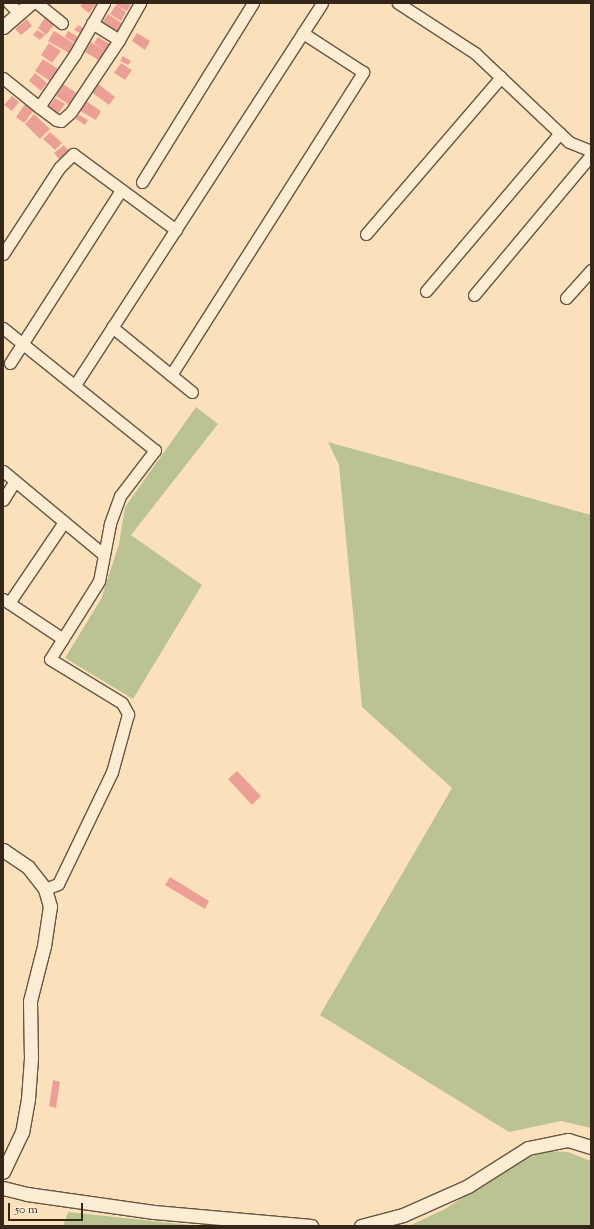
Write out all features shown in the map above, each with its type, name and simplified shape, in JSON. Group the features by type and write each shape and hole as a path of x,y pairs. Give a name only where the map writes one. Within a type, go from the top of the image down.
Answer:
{"street":[{"path":"9,3 19,13"},
{"path":"3,27 31,3"},
{"path":"37,3 62,23"},
{"path":"39,107 75,54 104,3"},
{"path":"3,78 56,120 61,121 66,117 120,40 140,3"},
{"path":"142,182 253,3"},
{"path":"75,386 322,3"},
{"path":"398,3 475,53 569,142 591,151"},
{"path":"92,23 120,40"},
{"path":"171,375 363,72 303,33"},
{"path":"366,234 501,78"},
{"path":"426,291 560,133"},
{"path":"3,254 59,168 73,154 176,230"},
{"path":"474,295 591,155"},
{"path":"10,363 121,190"},
{"path":"566,298 591,270"},
{"path":"112,327 192,392"},
{"path":"3,328 155,450 120,496 110,524 99,581 50,659 122,704 128,714 112,772 58,884 45,889"},
{"path":"3,471 104,555"},
{"path":"3,500 15,481"},
{"path":"63,639 6,601 64,522"},
{"path":"3,850 28,867 45,889 50,906 44,946 30,1001 31,1058 28,1099 22,1132 3,1172"},
{"path":"361,1226 403,1215 468,1186 528,1148 568,1140 591,1147"},
{"path":"3,1188 27,1194 154,1212 311,1226"}],"green space":[{"path":"196,407 218,424 131,535 202,585 133,699 65,658 101,599 119,544 125,507"},
{"path":"328,442 591,515 591,1128 561,1121 509,1132 320,1015 452,788 362,707 339,465"},
{"path":"547,1151 568,1152 591,1161 591,1226 409,1226 445,1209 521,1160"},
{"path":"68,1212 199,1226 63,1226"}],"building":[{"path":"83,3 96,4 89,13 80,6"},
{"path":"117,3 131,4 127,11 116,5"},
{"path":"116,5 126,12 121,21 110,14"},
{"path":"108,14 123,24 116,34 101,24"},
{"path":"45,18 54,25 46,35 38,28"},
{"path":"27,19 32,26 21,35 15,29"},
{"path":"78,25 85,29 82,34 74,30"},
{"path":"37,30 45,35 40,40 33,35"},
{"path":"54,31 75,44 69,53 48,41"},
{"path":"68,31 78,37 75,43 65,37"},
{"path":"137,33 150,41 145,50 132,41"},
{"path":"98,37 111,45 103,63 85,52 91,42 104,50 94,43"},
{"path":"49,43 61,51 52,63 41,55"},
{"path":"123,56 131,61 128,65 120,61"},
{"path":"43,59 58,69 50,81 35,71"},
{"path":"121,63 132,70 125,80 114,73"},
{"path":"35,73 47,83 41,91 29,81"},
{"path":"97,83 115,97 109,105 90,91"},
{"path":"63,84 78,94 71,106 56,96"},
{"path":"12,96 19,102 12,111 4,105"},
{"path":"55,98 65,104 58,114 48,108"},
{"path":"86,101 101,111 96,120 80,111"},
{"path":"25,104 34,110 24,123 16,117"},
{"path":"34,114 50,129 40,139 25,124"},
{"path":"79,115 88,120 85,125 76,119"},
{"path":"50,132 62,143 55,150 43,139"},
{"path":"64,145 69,151 59,159 54,153"},
{"path":"237,771 261,796 252,805 228,779"},
{"path":"170,877 209,901 205,909 165,885"},
{"path":"53,1080 60,1082 56,1108 49,1106"}]}
